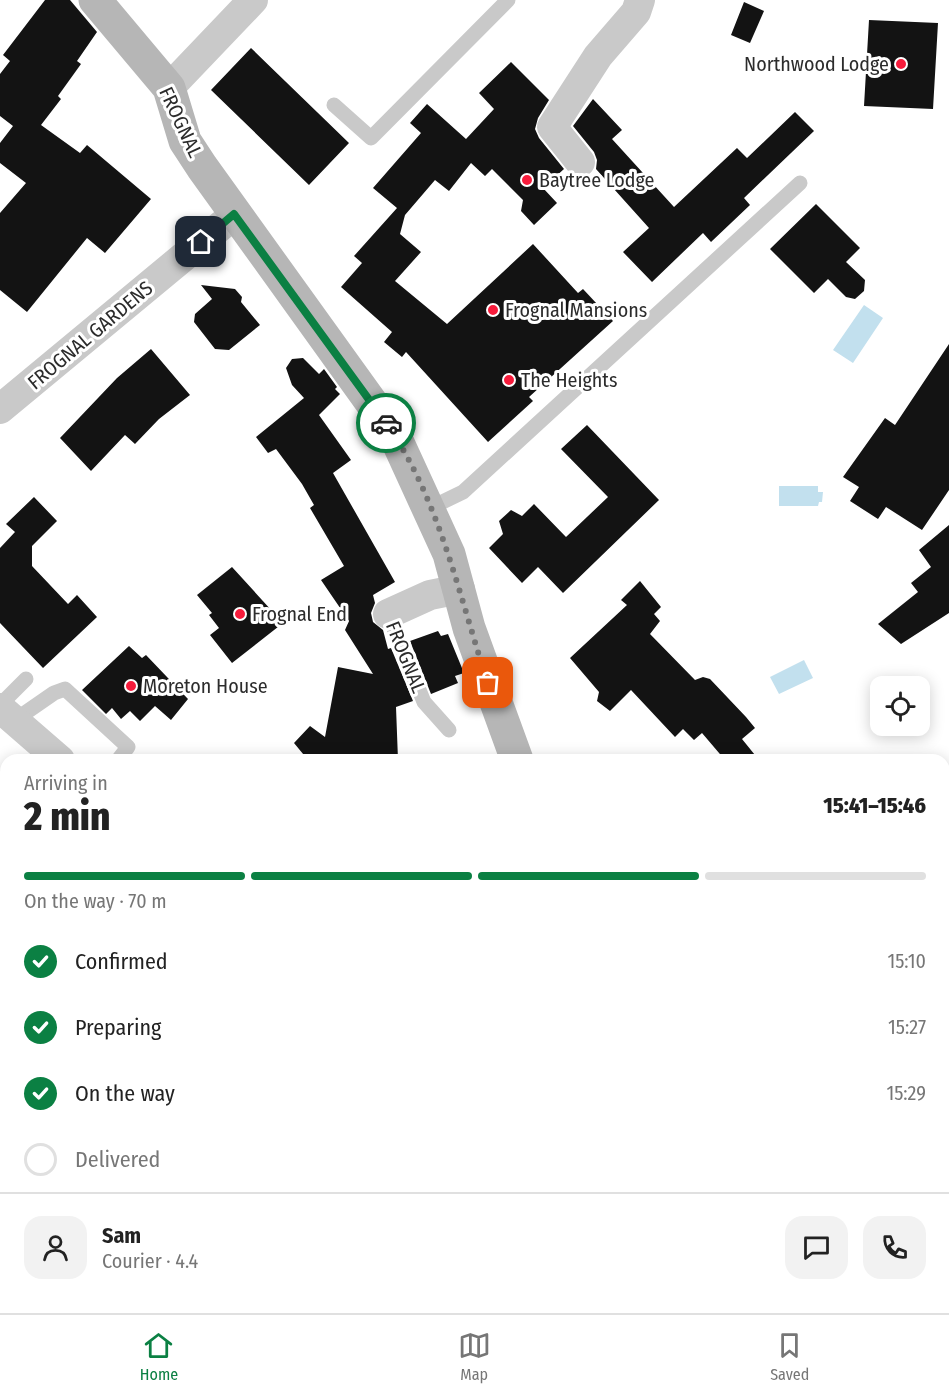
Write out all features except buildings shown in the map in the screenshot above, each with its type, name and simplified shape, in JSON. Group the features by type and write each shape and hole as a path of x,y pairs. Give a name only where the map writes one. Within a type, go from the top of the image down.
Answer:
{"street":[{"name":"FROGNAL","path":"95,0 169,88 185,141 234,214 394,434 430,508 449,554 469,628 515,754"},
{"path":"169,88 252,0"},
{"path":"580,162 552,126 598,56 636,12 640,0"},
{"name":"FROGNAL GARDENS","path":"0,409 234,214"},
{"name":"FROGNAL","path":"388,614 430,595 460,589"},
{"path":"5,711 53,754"}],"lane":[{"path":"334,105 371,138 508,0"},
{"path":"430,508 463,492 800,183"},
{"name":"FROGNAL","path":"388,614 424,702 449,730"},
{"path":"5,711 26,679"},
{"path":"5,711 65,688 128,747 123,754"}],"water":[{"path":"864,305 883,318 853,363 833,350"},
{"path":"779,486 818,486 818,492 823,492 822,502 819,502 818,506 779,506"},
{"path":"804,660 813,678 779,694 770,677"}],"way so far":[{"path":"386,423 394,434 430,508 449,554 469,628 488,683"}],"place":[{"name":"Northwood Lodge","path":"901,64"},
{"name":"Baytree Lodge","path":"527,180"},
{"name":"Frognal Mansions","path":"493,310"},
{"name":"The Heights","path":"509,380"},
{"name":"Frognal End","path":"240,614"},
{"name":"Moreton House","path":"131,686"}],"route":[{"path":"201,242 234,214 386,423"}]}
